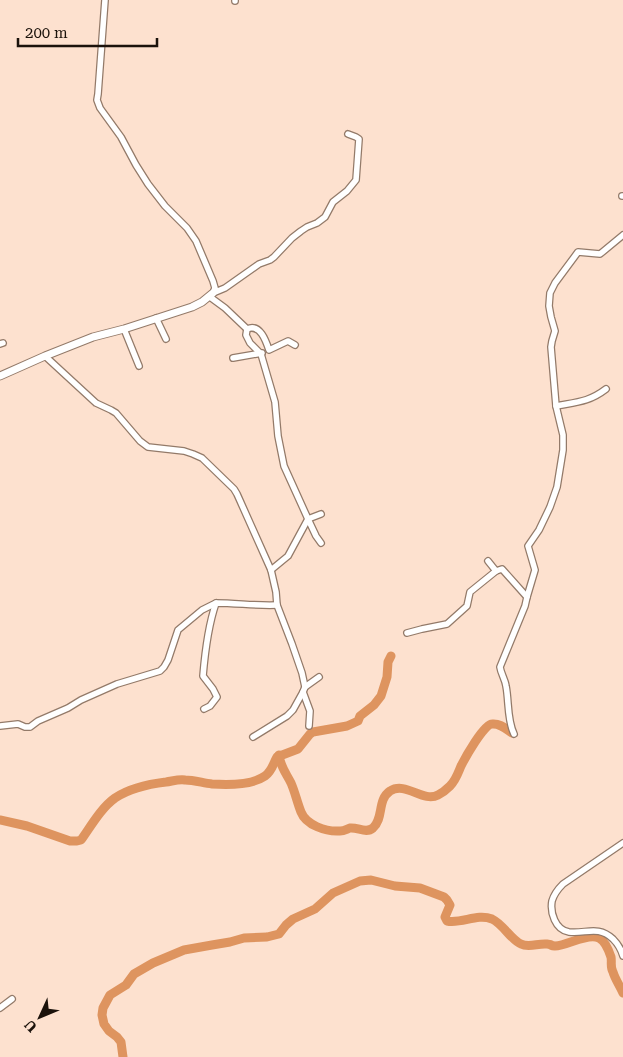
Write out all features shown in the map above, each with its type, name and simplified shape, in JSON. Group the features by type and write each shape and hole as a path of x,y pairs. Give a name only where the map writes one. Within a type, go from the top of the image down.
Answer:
{"street":[{"path":"105,0 98,94 99,104 121,137 148,184 196,240 214,284 211,294"},
{"path":"0,376 93,337 192,307 202,302 211,294 225,288 259,264 270,260 301,231 321,221 328,214 333,202 348,191 353,184 357,176 359,139 348,134"},
{"path":"514,734 511,727 505,683 500,667 522,614 535,570 528,543 539,530 550,507 557,487 563,450 563,435 556,406 551,343 555,329 549,306 550,293 555,283 578,252 600,254 623,235"},
{"path":"211,294 247,329"},
{"path":"156,318 166,339"},
{"path":"247,329 253,327 262,334 269,350"},
{"path":"124,329 139,366"},
{"path":"247,329 246,335 250,343 261,354 275,402 278,436 284,466 308,520 321,543"},
{"path":"233,358 261,354 288,341 295,345"},
{"path":"45,356 96,403 116,413 145,445 152,448 184,451 202,458 234,489 271,570 277,605 292,644 310,711 309,726"},
{"path":"556,406 594,398 606,389"},
{"path":"271,570 288,556 308,520 321,514"},
{"path":"488,561 496,571"},
{"path":"407,634 447,624 467,606 470,592 496,571 502,569 527,597"},
{"path":"0,726 18,724 30,727 38,720 118,684 160,671 168,660 178,630 202,610 216,603 277,605"},
{"path":"204,709 210,706 217,697 204,676 208,636 216,603"},
{"path":"253,737 287,716 293,710 304,689 319,677"},
{"path":"623,843 563,884 557,890 552,900 554,918 558,926 563,930 569,932 600,931 616,941 623,956"},
{"path":"0,1008 12,998"}],"waterway":[{"path":"0,820 27,826 70,841 77,841 81,840 96,817 110,802 133,789 178,780 192,780 212,784 239,784 260,779 269,772 277,757 298,749 313,732 347,726 358,721 360,716 374,705 381,696 391,656"},
{"path":"279,755 301,812 307,821 317,827 335,831 350,828 370,830 376,824 383,799 390,791 402,789 426,796 438,795 454,781 470,749 484,729 489,725 498,724 512,733"},
{"path":"123,1057 121,1042 104,1024 102,1015 103,1008 110,995 126,985 134,974 153,963 184,950 244,938 267,937 279,934 293,919 315,909 333,893 360,881 371,880 395,886 420,888 444,897 450,905 445,917 447,921 453,922 486,917 496,921 514,940 524,945 549,944 555,946 583,938 599,938 609,952 612,970 623,993"}]}
